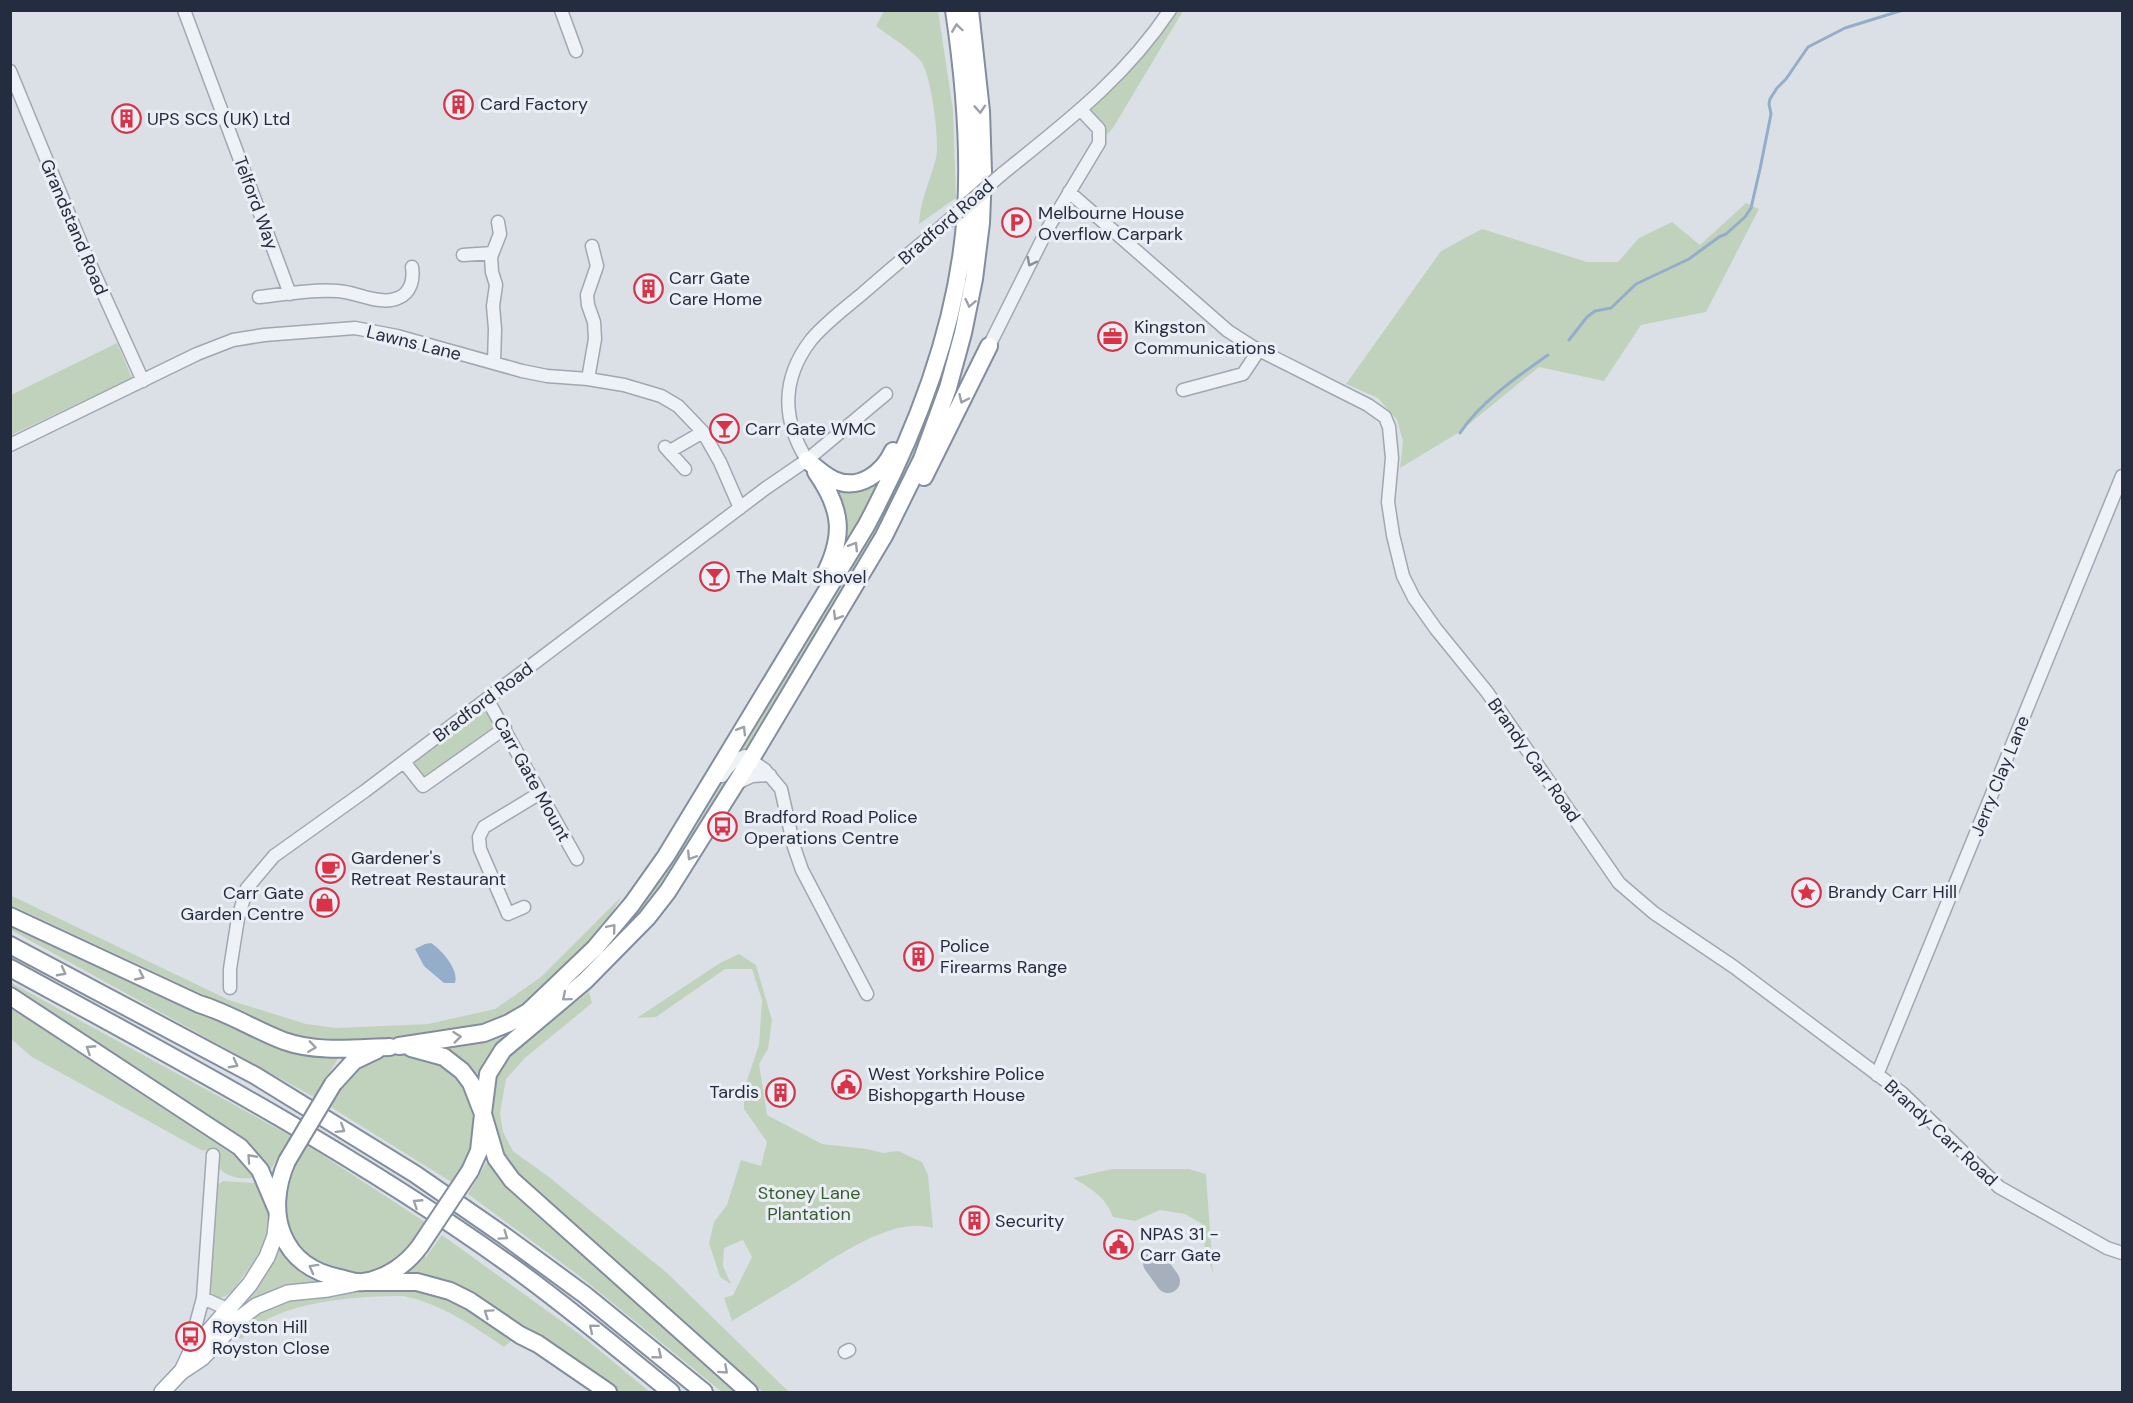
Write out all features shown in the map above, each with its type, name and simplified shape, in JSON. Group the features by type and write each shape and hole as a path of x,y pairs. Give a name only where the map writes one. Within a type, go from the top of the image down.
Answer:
{"highway":[{"path":"10,916 199,1004 217,1009 283,1040 298,1045 323,1048 395,1046 484,1033 528,1012 595,948 632,904 684,827 866,526 903,451 929,387 958,276 966,211 967,149 960,52 954,10"},
{"path":"363,1282 385,1275 410,1258 470,1171 479,1151 488,1074 498,1056 585,981 647,918 668,891 751,759 884,536 922,459 948,388 975,279 981,223 983,172 981,111 970,10"},
{"path":"807,460 832,479 848,483 873,476 888,462 913,409 958,276"},
{"path":"884,536 915,495 943,443 988,346"},
{"path":"807,460 833,500 839,533 834,555 820,584 809,619"},
{"path":"10,945 256,1076 415,1174 585,1295 704,1392"},
{"path":"10,968 303,1129 510,1265 583,1320 670,1392"},
{"path":"10,996 240,1147 260,1170 277,1212 282,1236 300,1260 316,1271 329,1276 363,1282 417,1282 450,1292 470,1301 520,1335 538,1344 608,1392"},
{"path":"277,1212 281,1178 287,1161 333,1084 354,1061 369,1053 395,1046 436,1053 450,1061 467,1077 483,1114 496,1158 512,1180 749,1392"}],"main road":[{"path":"181,1372 191,1352 250,1284 267,1257 274,1236 277,1212"},
{"path":"162,1392 181,1372 202,1358 239,1319 256,1306 278,1296 363,1282"}],"street":[{"name":"Telford Way","path":"184,10 290,294"},
{"path":"561,10 576,51"},
{"name":"Bradford Road","path":"807,460 795,441 789,417 788,400 794,370 811,340 830,321 1002,174 1081,110 1121,72 1156,32 1170,10"},
{"name":"Grandstand Road","path":"10,71 89,263 143,381"},
{"path":"988,346 1048,228 1098,143 1099,129 1081,110"},
{"name":"Brandy Carr Road","path":"1069,192 1228,331 1259,350 1359,400 1385,417 1392,441 1388,502 1393,535 1403,576 1414,598 1491,697 1619,883 1654,913 1734,967 1902,1093 1999,1187 2108,1248 2122,1253"},
{"path":"494,363 496,285 491,264 492,253 500,234 498,222"},
{"path":"588,379 595,330 587,295 603,266 592,246"},
{"path":"463,255 492,253"},
{"path":"259,297 339,291 381,300 397,299 409,290 413,276 412,267"},
{"name":"Lawns Lane","path":"10,445 197,354 233,340 264,335 356,328 397,336 547,376 624,385 661,396 678,406 703,432 720,462 740,508"},
{"path":"1183,390 1243,374 1259,350"},
{"name":"Bradford Road","path":"230,988 230,969 238,918 247,888 274,856 404,762 807,460 886,394"},
{"path":"685,469 667,448 703,432"},
{"name":"Jerry Clay Lane","path":"1877,1075 2122,476"},
{"name":"Carr Gate Mount","path":"487,699 577,859"},
{"path":"404,762 423,786 505,728"},
{"path":"684,827 702,811 728,767 737,759 745,756 751,759 770,776 781,789 802,870 867,994"},
{"path":"735,785 752,776 770,776"},
{"path":"524,907 508,914 480,849 479,837 484,827 540,793"},
{"path":"196,1324 203,1298 217,1174 213,1155"},
{"path":"203,1298 227,1308 239,1319"}],"green space":[{"path":"884,11 938,11 953,110 956,198 919,224 923,199 936,158 937,137 934,107 928,78 920,60 876,26"},
{"path":"1170,11 1183,11 1113,128 1099,143 1100,135 1081,110"},
{"path":"1746,203 1759,209 1706,312 1641,325 1604,381 1539,367 1458,433 1400,468 1403,441 1397,420 1378,398 1346,384 1441,251 1482,229 1587,262 1618,262 1639,238 1672,222 1700,245"},
{"path":"976,215 961,318 927,433 865,558 748,752 735,755 890,491"},
{"path":"117,343 132,378 11,435 11,395"},
{"path":"880,477 883,480 844,544 835,487"},
{"path":"487,699 505,728 423,786 404,762"},
{"path":"732,767 736,772 653,904 569,986 496,1046 478,1078 461,1058 441,1046 507,1030 677,851 697,825"},
{"path":"10,895 229,1000 306,1024 337,1028 428,1024 495,1009 541,977 621,897 606,923 584,948 518,1011 465,1032 352,1040 310,1040 293,1037 225,1010 219,1002 11,905"},
{"path":"11,922 291,1051 322,1058 339,1057 314,1097 11,930"},
{"name":"Stoney Lane Plantation","path":"739,954 756,965 772,1020 768,1049 759,1064 767,1115 822,1144 883,1153 898,1151 922,1162 928,1175 933,1228 916,1226 899,1228 861,1242 732,1321 724,1298 733,1295 752,1257 743,1240 724,1248 723,1266 731,1284 720,1277 709,1243 714,1222 727,1205 741,1160 761,1166 767,1142 744,1109 744,1089 759,1045 762,1000 752,969 725,969 656,1017 637,1018 720,963"},
{"path":"10,982 291,1136 271,1169 267,1171 11,990"},
{"path":"589,992 592,1003 525,1058 506,1079 500,1113 503,1132 513,1151 549,1177 666,1272 789,1392 763,1392 503,1162 491,1115 494,1079 503,1062 515,1049"},
{"path":"10,1008 229,1152 235,1151 258,1176 242,1178 226,1174 218,1167 219,1157 210,1151 201,1150 32,1057 11,1039"},
{"path":"382,1054 420,1058 441,1065 451,1072 466,1093 473,1118 473,1144 469,1159 453,1183 329,1106 351,1075 363,1064"},
{"path":"307,1145 425,1222 409,1247 397,1259 379,1269 359,1273 340,1271 322,1263 306,1251 294,1235 286,1216 285,1195 296,1163"},
{"path":"488,1160 505,1184 741,1392 722,1392 578,1275 468,1194"},
{"path":"1112,1169 1189,1169 1206,1174 1213,1273 1205,1248 1202,1224 1185,1214 1160,1210 1135,1221 1113,1217 1102,1199 1073,1178"},
{"path":"260,1180 268,1222 264,1243 259,1254 234,1289 225,1296 217,1298 208,1290 216,1186 223,1181 254,1183"},
{"path":"442,1235 582,1336 650,1392 618,1392 476,1295 444,1281 404,1273 422,1255 426,1257"},
{"path":"279,1248 295,1268 316,1281 316,1285 254,1297 239,1307 267,1271"},
{"path":"385,1289 423,1292 439,1296 467,1309 512,1340 504,1347 468,1323 443,1310 403,1296 362,1297 316,1303 274,1316 256,1326 242,1339 231,1335 254,1313 299,1296"}],"water":[{"path":"431,943 440,950 452,966 456,978 455,983 444,983 424,966 415,949"}],"waterway":[{"path":"1569,340 1587,317 1595,311 1611,308 1636,284 1689,259 1726,234 1745,217 1751,208 1760,169 1771,114 1770,99 1808,47 1845,28 1903,10"},
{"path":"1460,433 1489,400 1548,355"}],"taxiway":[{"path":"1155,1263 1168,1281"}],"place":[{"name":"Card Factory","path":"459,104"},
{"name":"UPS SCS (UK) Ltd","path":"126,119"},
{"name":"Melbourne House Overflow Carpark","path":"1017,223"},
{"name":"Carr Gate Care Home","path":"648,288"},
{"name":"Kingston Communications","path":"1113,337"},
{"name":"Carr Gate WMC","path":"724,429"},
{"name":"The Malt Shovel","path":"715,577"},
{"name":"Bradford Road Police Operations Centre","path":"723,827"},
{"name":"Gardener's Retreat Restaurant","path":"330,868"},
{"name":"Brandy Carr Hill","path":"1807,892"},
{"name":"Carr Gate Garden Centre","path":"325,903"},
{"name":"Police Firearms Range","path":"919,956"},
{"name":"West Yorkshire Police Bishopgarth House","path":"847,1084"},
{"name":"Tardis","path":"780,1092"},
{"name":"Security","path":"974,1221"},
{"name":"NPAS 31 - Carr Gate","path":"1119,1244"},
{"name":"Royston Hill Royston Close","path":"191,1337"}]}
